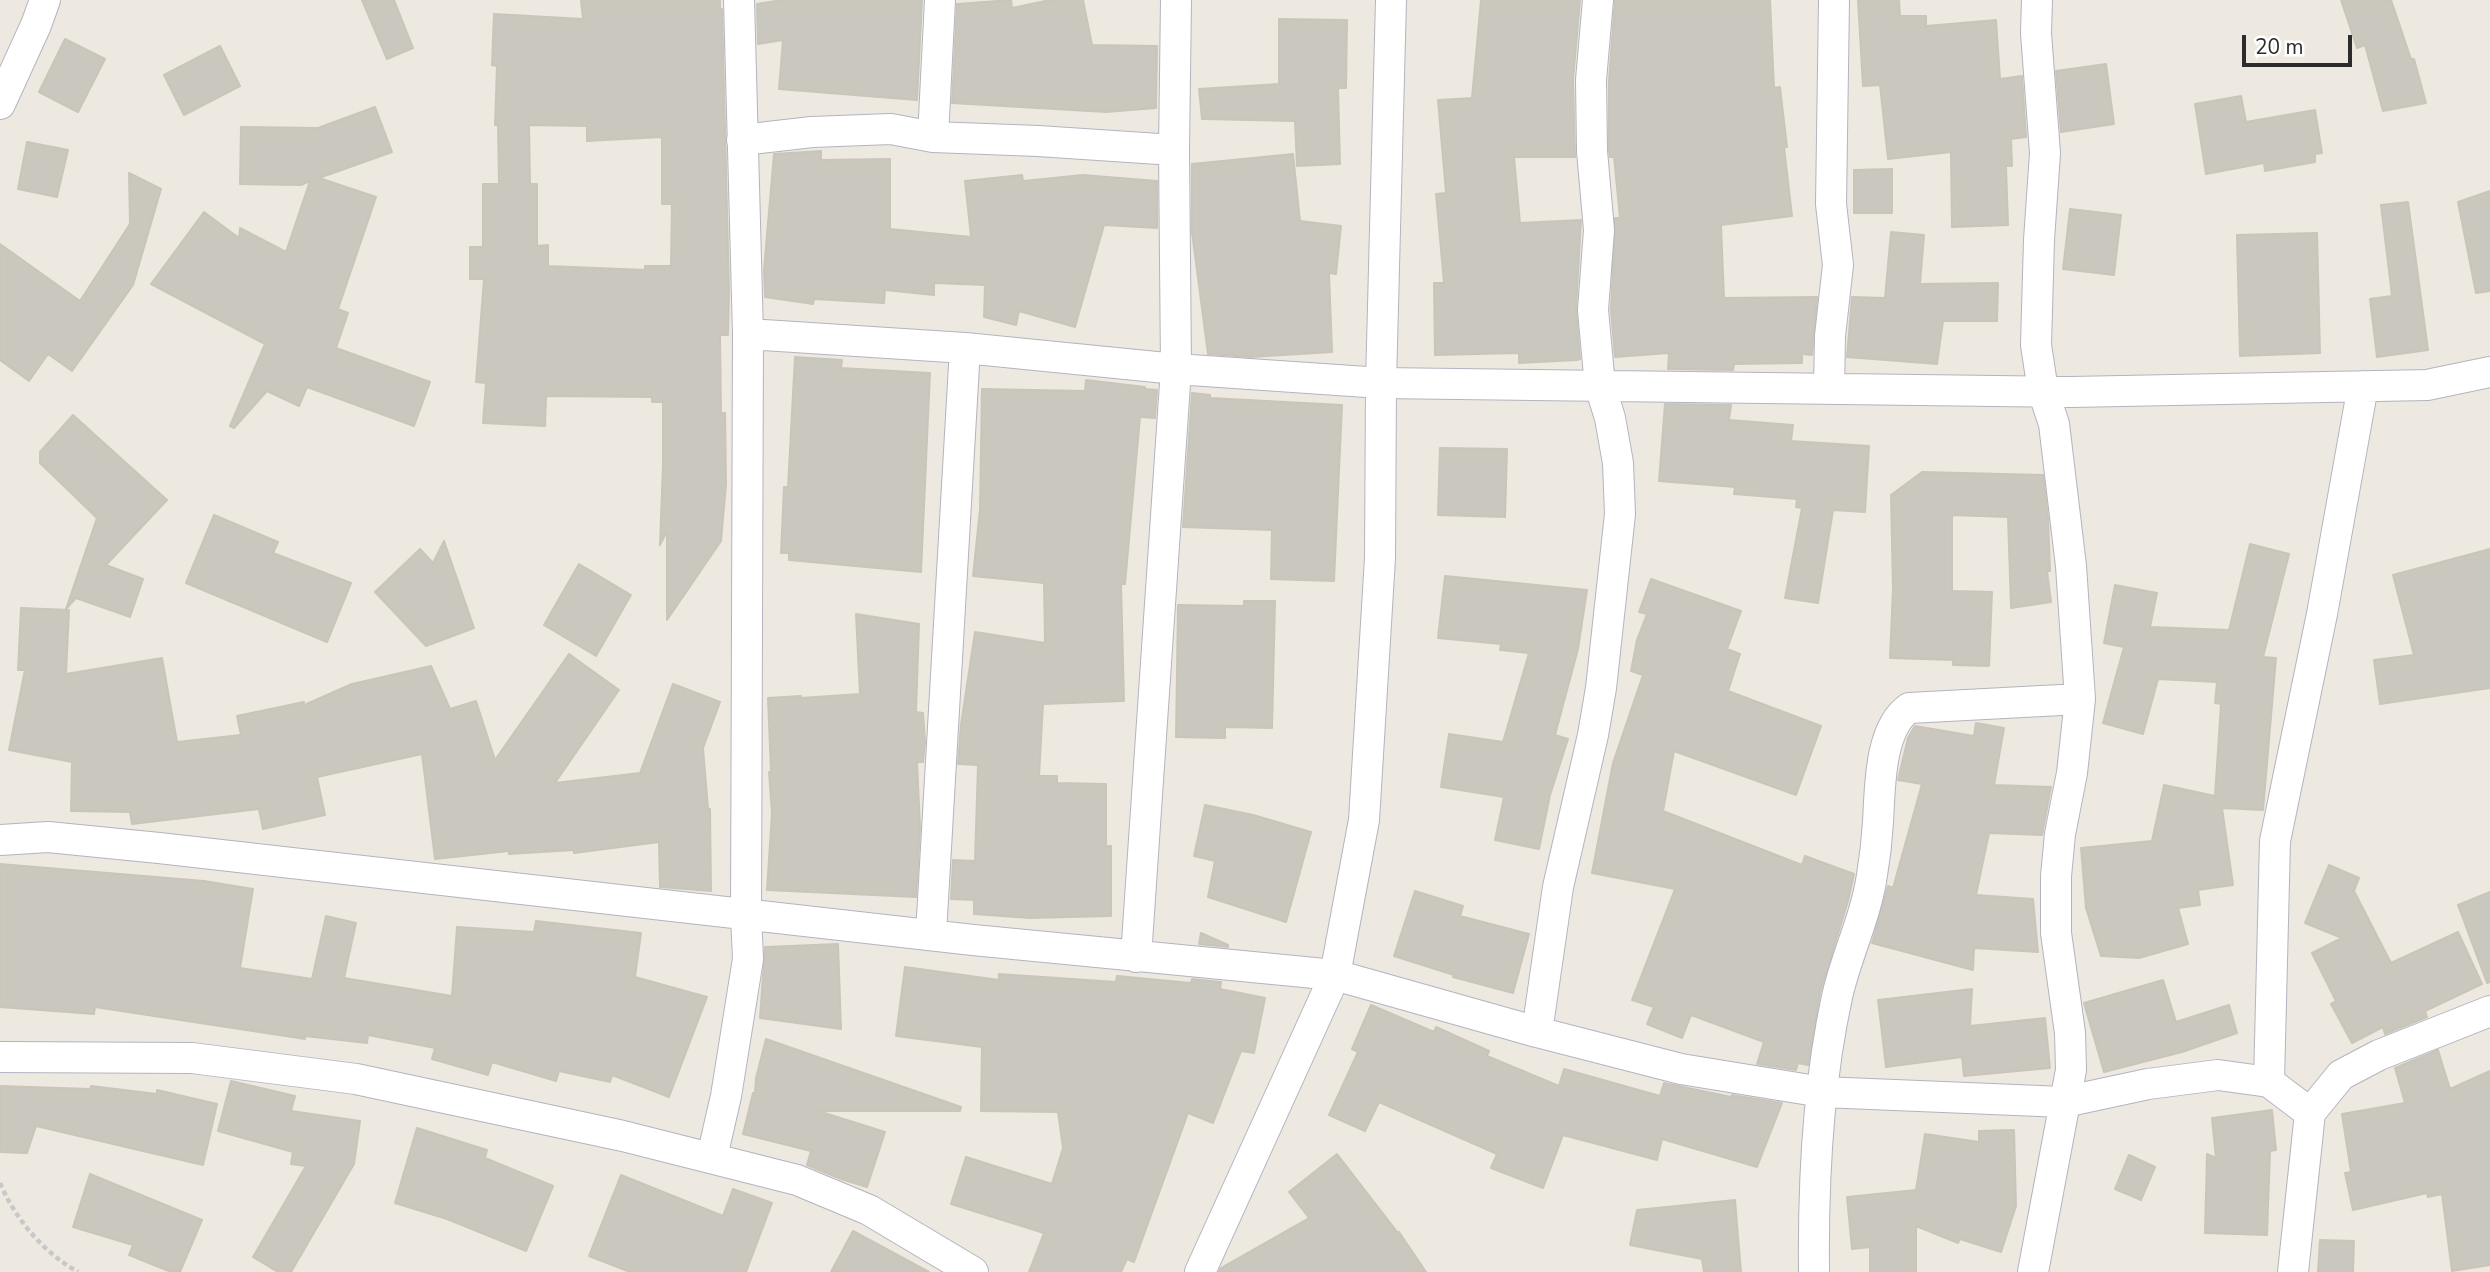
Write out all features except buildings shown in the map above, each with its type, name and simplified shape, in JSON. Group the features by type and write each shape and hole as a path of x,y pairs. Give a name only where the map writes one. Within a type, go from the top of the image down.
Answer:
{"street":[{"path":"0,104 45,0"},
{"path":"712,1157 726,1096 746,971 748,334 739,0"},
{"path":"933,137 940,0"},
{"path":"1136,957 1176,369 1175,0"},
{"path":"1200,1272 1335,975 1364,820 1380,558 1381,383 1391,0"},
{"path":"1537,1032 1559,887 1593,735 1620,514 1618,463 1610,418 1600,386 1593,310 1599,230 1592,151 1591,80 1598,0"},
{"path":"1829,389 1830,337 1838,265 1831,204 1834,0"},
{"path":"2033,1272 2071,1070 2070,1033 2056,933 2056,876 2080,699 2071,566 2054,424 2043,391 2036,345 2045,153 2036,33 2037,0"},
{"path":"742,140 812,132 891,129 933,137 1174,150"},
{"path":"748,334 965,348 1176,369 1381,383 2043,391 2427,385 2490,372"},
{"path":"931,934 965,348"},
{"path":"2269,1082 2275,841 2322,614 2363,386"},
{"path":"1814,1272 1825,1056 1838,994 1872,878 1880,773 1899,715 1909,708 2080,699"},
{"path":"0,840 48,837 1136,957 1335,975 1681,1069 1822,1092 2064,1102 2148,1084 2218,1075 2269,1082 2310,1113"},
{"path":"2293,1272 2310,1113 2341,1075 2379,1055 2490,1011"},
{"path":"0,1057 192,1058 356,1079 712,1157 797,1180 869,1210 973,1272"}],"path":[{"path":"0,1183 10,1206 41,1244 78,1272"}]}
